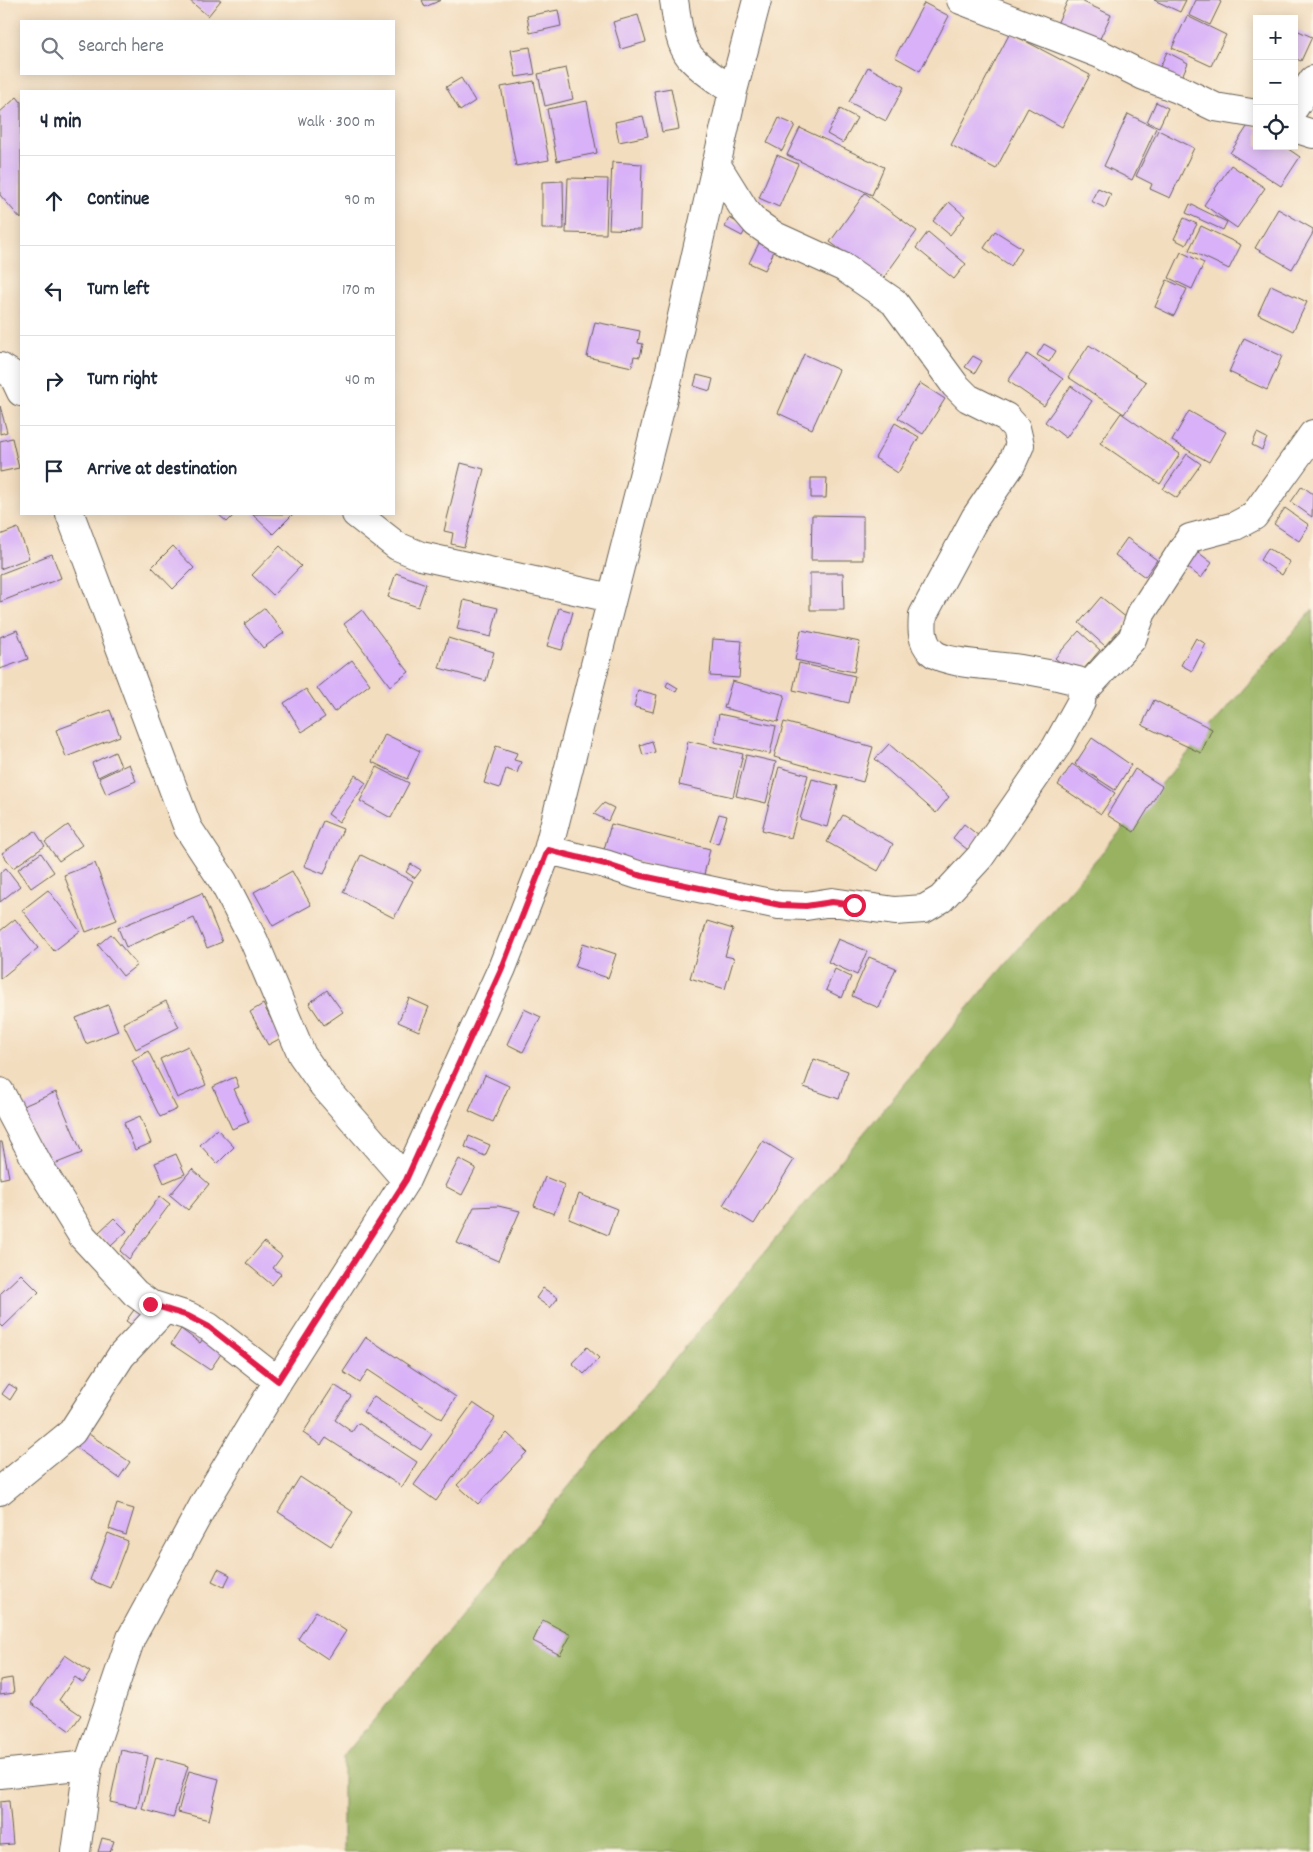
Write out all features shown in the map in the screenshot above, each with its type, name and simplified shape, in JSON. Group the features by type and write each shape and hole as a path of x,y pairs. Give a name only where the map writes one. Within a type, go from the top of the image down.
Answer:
{"street":[{"path":"674,0 679,30 690,56 718,81 733,91"},
{"path":"76,1852 88,1765 131,1638 204,1504 278,1381 406,1180 502,968 548,850 668,378 716,164 756,0"},
{"path":"961,0 1100,54 1216,108 1253,113"},
{"path":"1296,105 1313,80"},
{"path":"1298,129 1313,134"},
{"path":"548,850 605,864 638,875 780,905 806,906 832,902 895,911 924,909 941,899 980,857 1056,747 1081,702 1082,693 1078,681 1020,669 946,660 931,652 925,641 922,629 923,615 975,518 1011,465 1020,445 1016,428 1006,417 968,398 955,385 894,302 842,267 775,236 756,223 744,209 716,164"},
{"path":"0,367 13,375 20,390"},
{"path":"1082,693 1132,639 1142,612 1190,538 1235,526 1254,516 1313,434"},
{"path":"70,515 188,828 223,881 254,942 302,1055 322,1085 406,1180"},
{"path":"357,515 398,546 421,556 611,598"},
{"path":"0,1092 38,1164 83,1237 135,1292 150,1304 188,1316 209,1327 278,1381"},
{"path":"0,1491 72,1432 121,1356 165,1309"},
{"path":"0,1774 88,1765"}],"green space":[{"path":"1313,609 1313,1852 343,1852 343,1757 995,976"}],"building":[{"path":"189,0 221,0 208,16"},
{"path":"422,0 441,0 425,7"},
{"path":"1068,0 1079,0 1111,15 1097,45 1056,26"},
{"path":"1154,0 1186,0 1180,12"},
{"path":"1196,0 1218,0 1221,2 1210,25 1189,15"},
{"path":"924,3 949,16 920,71 895,57"},
{"path":"558,10 561,26 530,33 527,16"},
{"path":"638,15 646,42 621,49 613,22"},
{"path":"1187,16 1226,35 1211,66 1172,48"},
{"path":"1298,31 1312,37 1301,61 1298,60"},
{"path":"1010,33 1090,75 1062,127 1028,108 996,169 951,145"},
{"path":"530,47 535,74 516,77 511,50"},
{"path":"1167,52 1188,63 1179,83 1157,73"},
{"path":"868,67 904,87 886,121 849,102"},
{"path":"566,68 573,99 545,106 538,74"},
{"path":"461,78 475,101 460,111 446,87"},
{"path":"534,81 549,160 516,166 501,87"},
{"path":"671,88 679,129 662,132 654,91"},
{"path":"17,97 20,101 20,218 0,195 0,112"},
{"path":"587,101 597,153 557,161 547,109"},
{"path":"1156,102 1168,108 1159,127 1147,122"},
{"path":"840,109 857,118 843,143 827,134"},
{"path":"1128,114 1156,128 1132,180 1104,166"},
{"path":"643,116 648,136 619,142 615,122"},
{"path":"779,118 795,125 782,151 767,143"},
{"path":"1249,124 1253,126 1253,150 1290,150 1300,157 1281,186 1230,153"},
{"path":"800,128 884,167 872,195 787,155"},
{"path":"1158,130 1194,148 1170,198 1150,189 1152,184 1136,176"},
{"path":"777,155 798,164 779,207 759,198"},
{"path":"612,162 642,164 640,230 609,229"},
{"path":"1231,165 1265,188 1237,228 1204,205"},
{"path":"568,178 608,179 606,234 566,233"},
{"path":"563,181 564,229 542,229 542,182"},
{"path":"1098,188 1111,194 1105,208 1091,201"},
{"path":"865,193 917,231 882,280 830,242"},
{"path":"949,202 965,216 950,235 933,221"},
{"path":"1190,204 1227,222 1223,230 1186,213"},
{"path":"1278,209 1313,229 1313,233 1292,269 1255,248"},
{"path":"729,218 747,227 742,236 725,227"},
{"path":"1184,218 1197,224 1186,245 1174,239"},
{"path":"1201,226 1241,245 1229,269 1189,250"},
{"path":"995,231 1022,248 1011,266 984,248"},
{"path":"928,232 966,264 954,279 916,248"},
{"path":"759,243 774,251 765,270 749,263"},
{"path":"1181,252 1204,263 1192,289 1169,278"},
{"path":"1167,280 1187,289 1174,316 1155,307"},
{"path":"1271,285 1307,302 1293,331 1258,314"},
{"path":"595,322 640,331 638,343 643,344 640,357 634,356 632,367 587,357"},
{"path":"1244,338 1282,356 1267,390 1229,372"},
{"path":"1044,344 1056,351 1049,362 1037,355"},
{"path":"1089,345 1146,382 1124,414 1068,377"},
{"path":"804,354 839,370 812,429 778,413"},
{"path":"1027,354 1063,379 1044,406 1008,381"},
{"path":"973,356 982,361 975,373 965,367"},
{"path":"697,375 713,379 710,391 694,386"},
{"path":"920,383 945,399 923,434 898,418"},
{"path":"1071,386 1092,401 1066,438 1045,422"},
{"path":"0,406 7,432 0,434"},
{"path":"1189,411 1226,432 1209,462 1172,441"},
{"path":"1121,413 1180,454 1160,484 1100,443"},
{"path":"895,423 919,437 898,473 875,458"},
{"path":"1257,433 1267,438 1262,450 1252,445"},
{"path":"12,438 19,468 0,472 0,441"},
{"path":"1187,454 1201,464 1177,498 1163,489"},
{"path":"461,463 484,469 464,547 451,544 453,533 444,531"},
{"path":"811,478 827,478 826,498 811,498"},
{"path":"1302,486 1313,494 1312,517 1291,502"},
{"path":"1285,508 1309,525 1299,541 1274,524"},
{"path":"219,515 234,515 227,522"},
{"path":"253,515 292,515 273,534"},
{"path":"812,515 863,516 863,560 811,560"},
{"path":"18,528 29,558 0,569 0,535"},
{"path":"1127,538 1157,560 1145,577 1115,555"},
{"path":"173,546 194,568 173,589 152,567"},
{"path":"280,546 301,566 273,595 252,575"},
{"path":"1268,548 1290,562 1282,575 1260,560"},
{"path":"1194,549 1212,563 1201,578 1182,563"},
{"path":"52,554 61,578 0,602 0,574"},
{"path":"396,573 426,584 418,607 388,597"},
{"path":"810,573 843,573 844,610 810,610"},
{"path":"1101,597 1128,619 1105,646 1079,623"},
{"path":"464,600 498,608 491,637 457,629"},
{"path":"265,608 284,633 263,648 244,624"},
{"path":"559,608 573,612 562,650 547,646"},
{"path":"362,610 409,672 390,686 344,624"},
{"path":"17,630 28,659 0,669 0,637"},
{"path":"801,630 860,642 854,672 795,660"},
{"path":"1079,631 1100,650 1077,677 1055,658"},
{"path":"448,638 494,652 486,681 439,668"},
{"path":"1196,638 1206,644 1192,671 1181,665"},
{"path":"713,639 742,641 739,678 710,676"},
{"path":"352,660 370,684 334,712 317,688"},
{"path":"799,663 855,676 849,703 793,690"},
{"path":"732,681 785,695 778,722 724,708"},
{"path":"668,682 678,688 676,692 666,686"},
{"path":"306,689 325,717 302,732 284,703"},
{"path":"638,690 657,695 653,712 634,707"},
{"path":"1154,700 1212,729 1201,753 1142,725"},
{"path":"110,710 120,736 66,757 56,730"},
{"path":"719,714 776,726 770,754 714,742"},
{"path":"784,722 873,747 863,782 774,757"},
{"path":"385,734 420,751 407,779 372,762"},
{"path":"1092,738 1131,765 1115,790 1075,764"},
{"path":"652,741 655,752 643,755 640,745"},
{"path":"688,741 743,754 733,797 679,785"},
{"path":"889,744 949,797 936,813 875,759"},
{"path":"496,746 517,753 514,760 521,762 517,773 506,769 500,788 484,783"},
{"path":"115,752 121,766 98,777 92,763"},
{"path":"746,755 776,762 766,803 736,796"},
{"path":"129,764 136,781 106,794 99,778"},
{"path":"1072,764 1115,793 1101,814 1058,785"},
{"path":"377,767 409,783 391,818 360,801"},
{"path":"779,767 808,775 791,838 762,830"},
{"path":"1135,769 1162,786 1134,832 1107,815"},
{"path":"355,775 366,783 339,822 328,814"},
{"path":"812,779 838,786 827,827 800,819"},
{"path":"604,803 614,808 608,821 594,814"},
{"path":"719,814 727,816 718,844 710,841"},
{"path":"843,815 893,844 878,871 827,842"},
{"path":"323,821 343,829 324,874 304,866"},
{"path":"611,824 710,849 703,879 603,853"},
{"path":"964,824 979,836 968,850 953,838"},
{"path":"68,825 82,845 59,861 45,842"},
{"path":"35,831 45,846 13,868 2,853"},
{"path":"41,853 54,872 31,888 18,869"},
{"path":"361,855 413,881 394,918 343,892"},
{"path":"95,863 117,920 86,932 64,875"},
{"path":"411,864 421,870 415,878 406,872"},
{"path":"6,868 20,886 0,902 0,873"},
{"path":"292,871 311,905 273,926 254,892"},
{"path":"48,890 80,931 54,951 22,910"},
{"path":"202,893 222,942 207,948 194,918 126,947 118,928"},
{"path":"15,919 38,948 0,979 0,931"},
{"path":"707,921 733,929 725,956 734,958 725,989 690,978"},
{"path":"111,934 137,965 123,976 98,945"},
{"path":"838,939 867,951 857,975 828,962"},
{"path":"583,943 616,954 608,978 575,967"},
{"path":"869,957 896,968 879,1008 852,996"},
{"path":"835,969 851,977 842,998 826,990"},
{"path":"327,990 343,1012 324,1025 309,1003"},
{"path":"409,998 429,1007 419,1031 398,1022"},
{"path":"166,1001 179,1027 136,1049 123,1023"},
{"path":"263,1004 281,1038 268,1045 250,1012"},
{"path":"108,1005 118,1031 86,1044 76,1018"},
{"path":"524,1009 541,1017 523,1052 507,1044"},
{"path":"188,1046 206,1085 177,1098 160,1059"},
{"path":"148,1051 177,1109 160,1117 132,1060"},
{"path":"814,1059 848,1071 839,1099 804,1087"},
{"path":"485,1075 509,1086 493,1122 469,1111"},
{"path":"235,1077 239,1087 234,1089 249,1122 232,1129 213,1087"},
{"path":"56,1092 82,1153 47,1167 21,1107"},
{"path":"140,1116 151,1143 135,1150 124,1123"},
{"path":"217,1129 234,1147 217,1164 200,1145"},
{"path":"469,1136 490,1145 485,1156 465,1147"},
{"path":"763,1141 794,1160 754,1224 723,1205"},
{"path":"0,1142 2,1142 9,1177 0,1179"},
{"path":"176,1154 185,1174 164,1183 155,1163"},
{"path":"459,1159 476,1168 462,1195 445,1186"},
{"path":"192,1169 209,1184 188,1210 170,1195"},
{"path":"545,1177 565,1185 554,1214 534,1206"},
{"path":"579,1194 617,1209 608,1235 569,1219"},
{"path":"160,1196 170,1204 129,1259 120,1251"},
{"path":"498,1206 520,1211 498,1261 457,1243 474,1207"},
{"path":"114,1218 127,1231 111,1246 98,1233"},
{"path":"264,1242 282,1256 273,1268 281,1274 272,1285 246,1263"},
{"path":"21,1274 39,1292 3,1327 0,1324 0,1294"},
{"path":"543,1288 558,1298 550,1308 536,1298"},
{"path":"136,1307 148,1317 139,1330 126,1321"},
{"path":"181,1329 200,1343 206,1335 225,1348 210,1370 171,1344"},
{"path":"366,1337 456,1397 442,1419 368,1370 360,1383 343,1372"},
{"path":"587,1347 599,1358 584,1374 572,1363"},
{"path":"9,1384 17,1389 10,1400 2,1394"},
{"path":"334,1385 351,1396 335,1420 352,1432 358,1423 417,1462 402,1487 326,1438 321,1445 303,1433"},
{"path":"374,1396 432,1434 421,1450 363,1412"},
{"path":"473,1403 495,1418 436,1501 414,1485"},
{"path":"86,1432 130,1462 119,1478 75,1447"},
{"path":"507,1433 527,1452 478,1504 457,1485"},
{"path":"300,1477 353,1512 331,1546 278,1512"},
{"path":"117,1504 134,1509 126,1535 109,1529"},
{"path":"108,1533 128,1541 110,1588 90,1580"},
{"path":"218,1569 230,1575 224,1587 212,1581"},
{"path":"316,1611 346,1631 328,1659 298,1639"},
{"path":"543,1620 571,1635 560,1655 533,1641"},
{"path":"65,1655 90,1672 83,1683 75,1677 59,1700 81,1715 70,1731 31,1703"},
{"path":"12,1678 14,1693 0,1695 0,1680"},
{"path":"121,1750 148,1756 137,1808 110,1802"},
{"path":"156,1757 188,1766 173,1818 142,1809"},
{"path":"189,1771 219,1779 209,1820 178,1812"},
{"path":"9,1801 13,1844 0,1845 0,1802"},
{"path":"102,1838 114,1841 110,1852 98,1852"}],"route":[{"path":"150,1304 188,1316 209,1327 278,1381 406,1180 502,968 548,850 605,864 638,875 780,905 806,906 832,902 854,905"}]}
